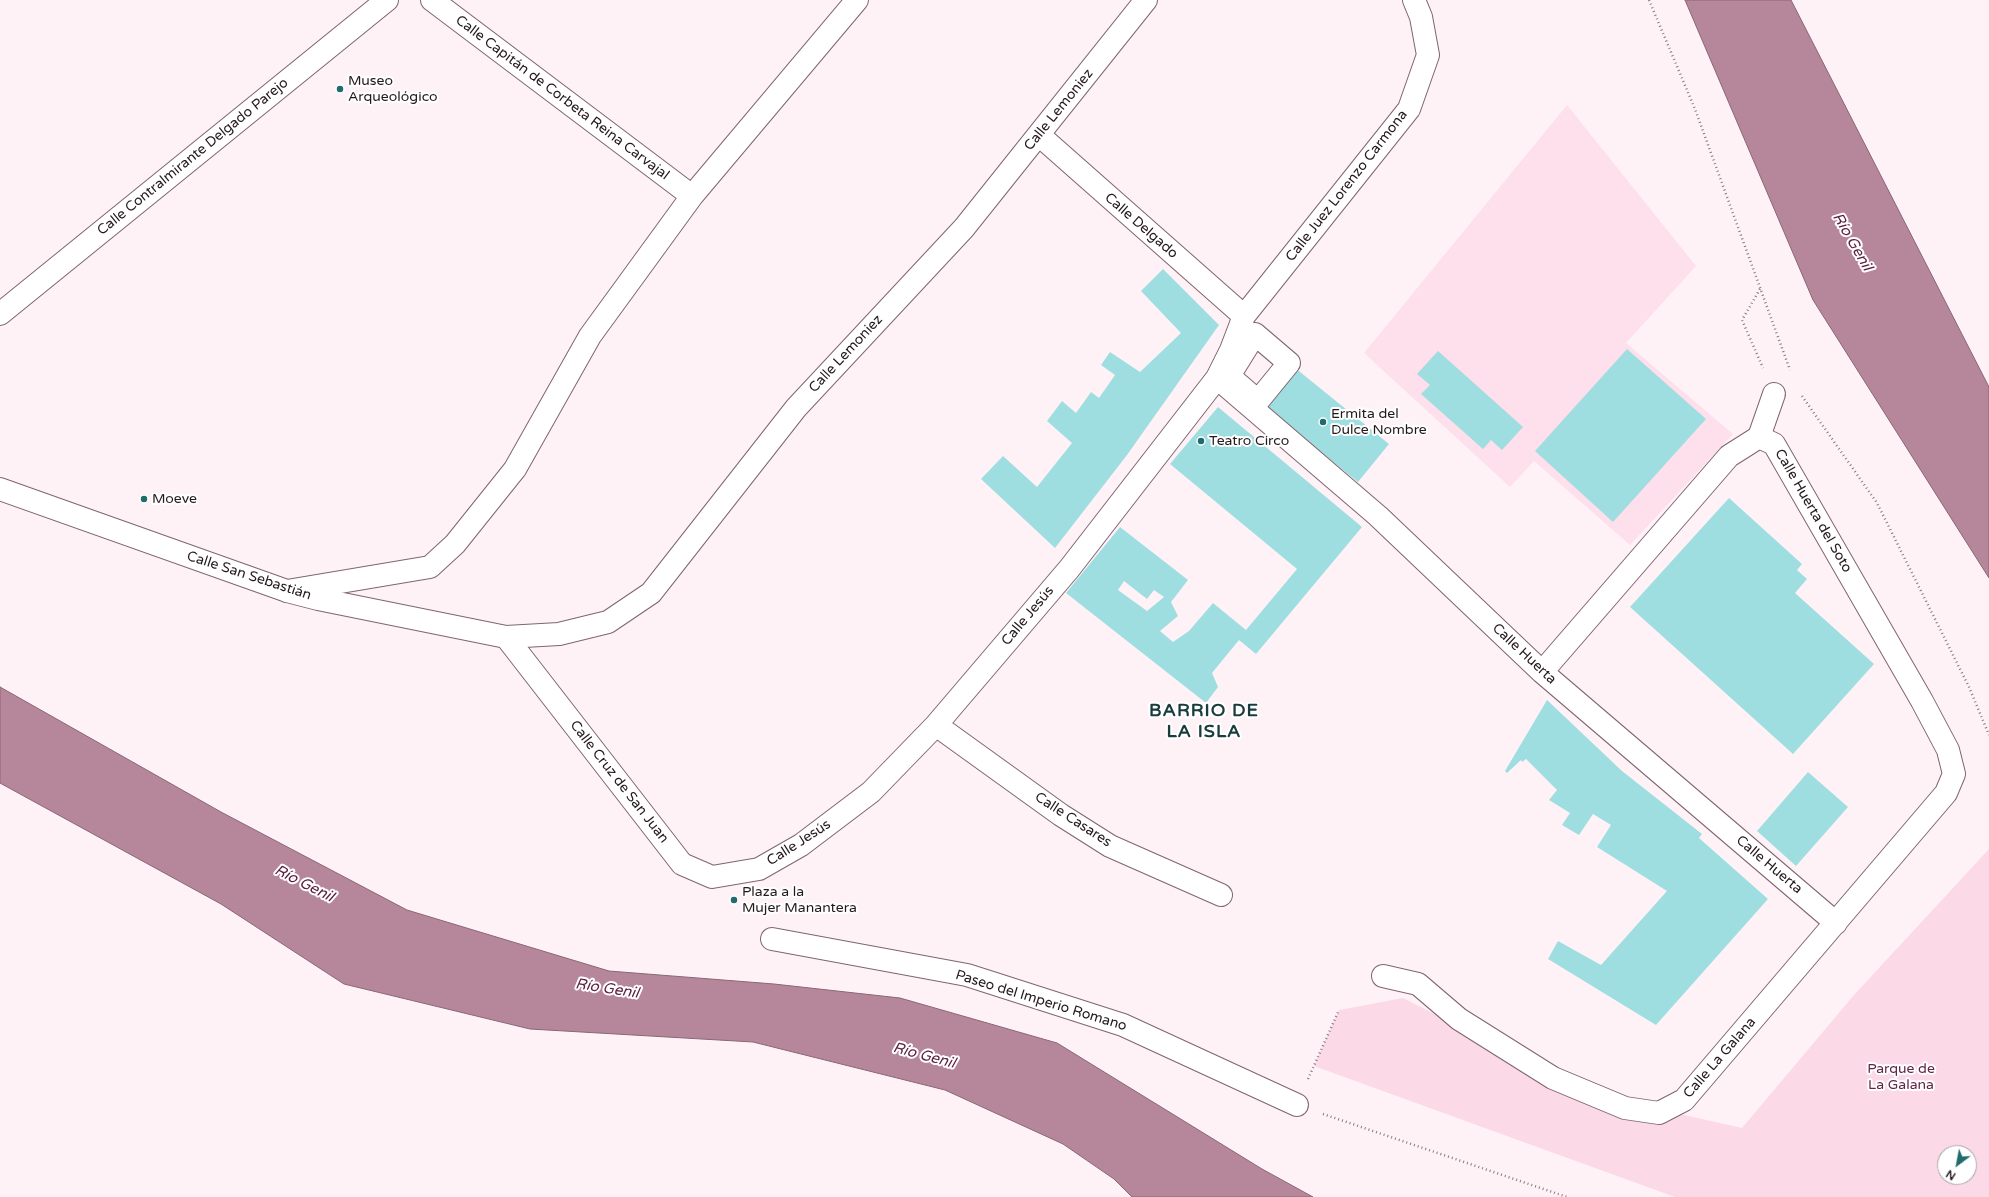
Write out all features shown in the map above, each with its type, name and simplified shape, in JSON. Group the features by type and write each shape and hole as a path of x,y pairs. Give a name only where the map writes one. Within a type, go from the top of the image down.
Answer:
{"street":[{"name":"Calle Contralmirante Delgado Parejo","path":"0,314 387,0"},
{"name":"Calle Capitán de Corbeta Reina Carvajal","path":"432,0 692,196"},
{"path":"287,591 430,567 455,544 515,469 590,336 692,196 857,0"},
{"name":"Calle Juez Lorenzo Carmona","path":"1244,316 1409,109 1428,55 1421,17 1414,0"},
{"name":"Calle Lemoniez","path":"506,637 560,634 608,622 651,593 796,408 964,228 1039,135 1139,2"},
{"name":"Calle Delgado","path":"1039,135 1244,316"},
{"name":"Calle Jesús","path":"759,869 801,845 871,792 936,725 1069,569 1217,378 1231,350 1244,316"},
{"name":"Calle Huerta","path":"1217,378 1378,516 1542,672 1836,923"},
{"path":"1542,672 1729,456 1759,437 1774,394"},
{"name":"Calle Huerta del Soto","path":"1759,437 1774,444 1926,708 1948,750 1954,774 1946,793"},
{"name":"Calle San Sebastián","path":"0,489 287,591 506,637"},
{"name":"Calle Cruz de San Juan","path":"506,637 682,864 712,877 759,869"},
{"name":"Calle Casares","path":"936,725 1061,815 1110,846 1221,895"},
{"name":"Calle La Galana","path":"1383,976 1418,984 1459,1019 1553,1078 1625,1108 1659,1113 1684,1100 1946,793"},
{"name":"Paseo del Imperio Romano","path":"772,939 967,975 1123,1025 1297,1105"}],"path":[{"path":"1649,0 1695,108 1790,371"},
{"path":"1760,288 1742,320 1774,394"},
{"path":"1800,392 1877,503 1969,687 1989,735"},
{"path":"1339,1010 1297,1105 1567,1197"}],"shaded area":[{"path":"1567,105 1696,266 1626,343 1733,434 1630,545 1534,461 1510,487 1364,353"}],"green space":[{"name":"Parque de La Galana","path":"1989,849 1989,1197 1675,1197 1314,1066 1339,1010 1403,998 1595,1095 1742,1128 1854,995"}],"water":[{"name":"Río Genil","path":"1685,0 1791,0 1989,387 1989,578 1813,300"},
{"name":"Río Genil","path":"0,687 221,812 407,910 609,971 774,984 900,998 1057,1043 1262,1169 1313,1197 1132,1197 1114,1179 1063,1144 945,1090 753,1042 530,1029 344,984 221,904 0,783"}],"building":[{"path":"1163,269 1219,325 1127,455 1055,548 981,479 1003,456 1037,487 1072,443 1047,421 1062,401 1076,413 1091,392 1099,398 1115,375 1101,365 1110,352 1140,372 1181,333 1141,291"},
{"path":"1627,349 1706,419 1613,522 1535,451"},
{"path":"1438,351 1523,427 1502,450 1491,440 1483,449 1421,394 1430,385 1417,374"},
{"name":"Ermita del Dulce Nombre","path":"1289,363 1389,444 1358,482 1258,401"},
{"path":"1218,407 1362,527 1256,654 1239,640 1212,673 1218,687 1206,703 1066,593 1120,527 1188,580 1171,602 1178,616 1160,631 1173,642 1189,631 1213,603 1246,630 1297,569 1170,464","holes":["1124,581 1147,599 1154,590 1164,597 1147,611 1118,590"]},
{"path":"1729,498 1802,564 1797,570 1807,579 1795,593 1874,664 1793,754 1630,607"},
{"path":"1547,700 1622,771 1702,834 1699,838 1768,899 1656,1025 1548,959 1558,941 1601,965 1667,891 1597,847 1611,825 1593,814 1579,835 1562,825 1570,813 1549,800 1557,790 1526,759 1522,762 1521,760 1507,773 1505,771"},
{"path":"1808,772 1848,807 1796,866 1757,831"}],"place":[{"name":"Museo Arqueológico","path":"340,89"},
{"name":"Ermita del Dulce Nombre","path":"1323,422"},
{"name":"Teatro Circo","path":"1201,441"},
{"name":"Moeve","path":"144,499"},
{"name":"Plaza a la Mujer Manantera","path":"734,900"}],"district":[{"name":"BARRIO DE LA ISLA","path":"1204,721"}]}
